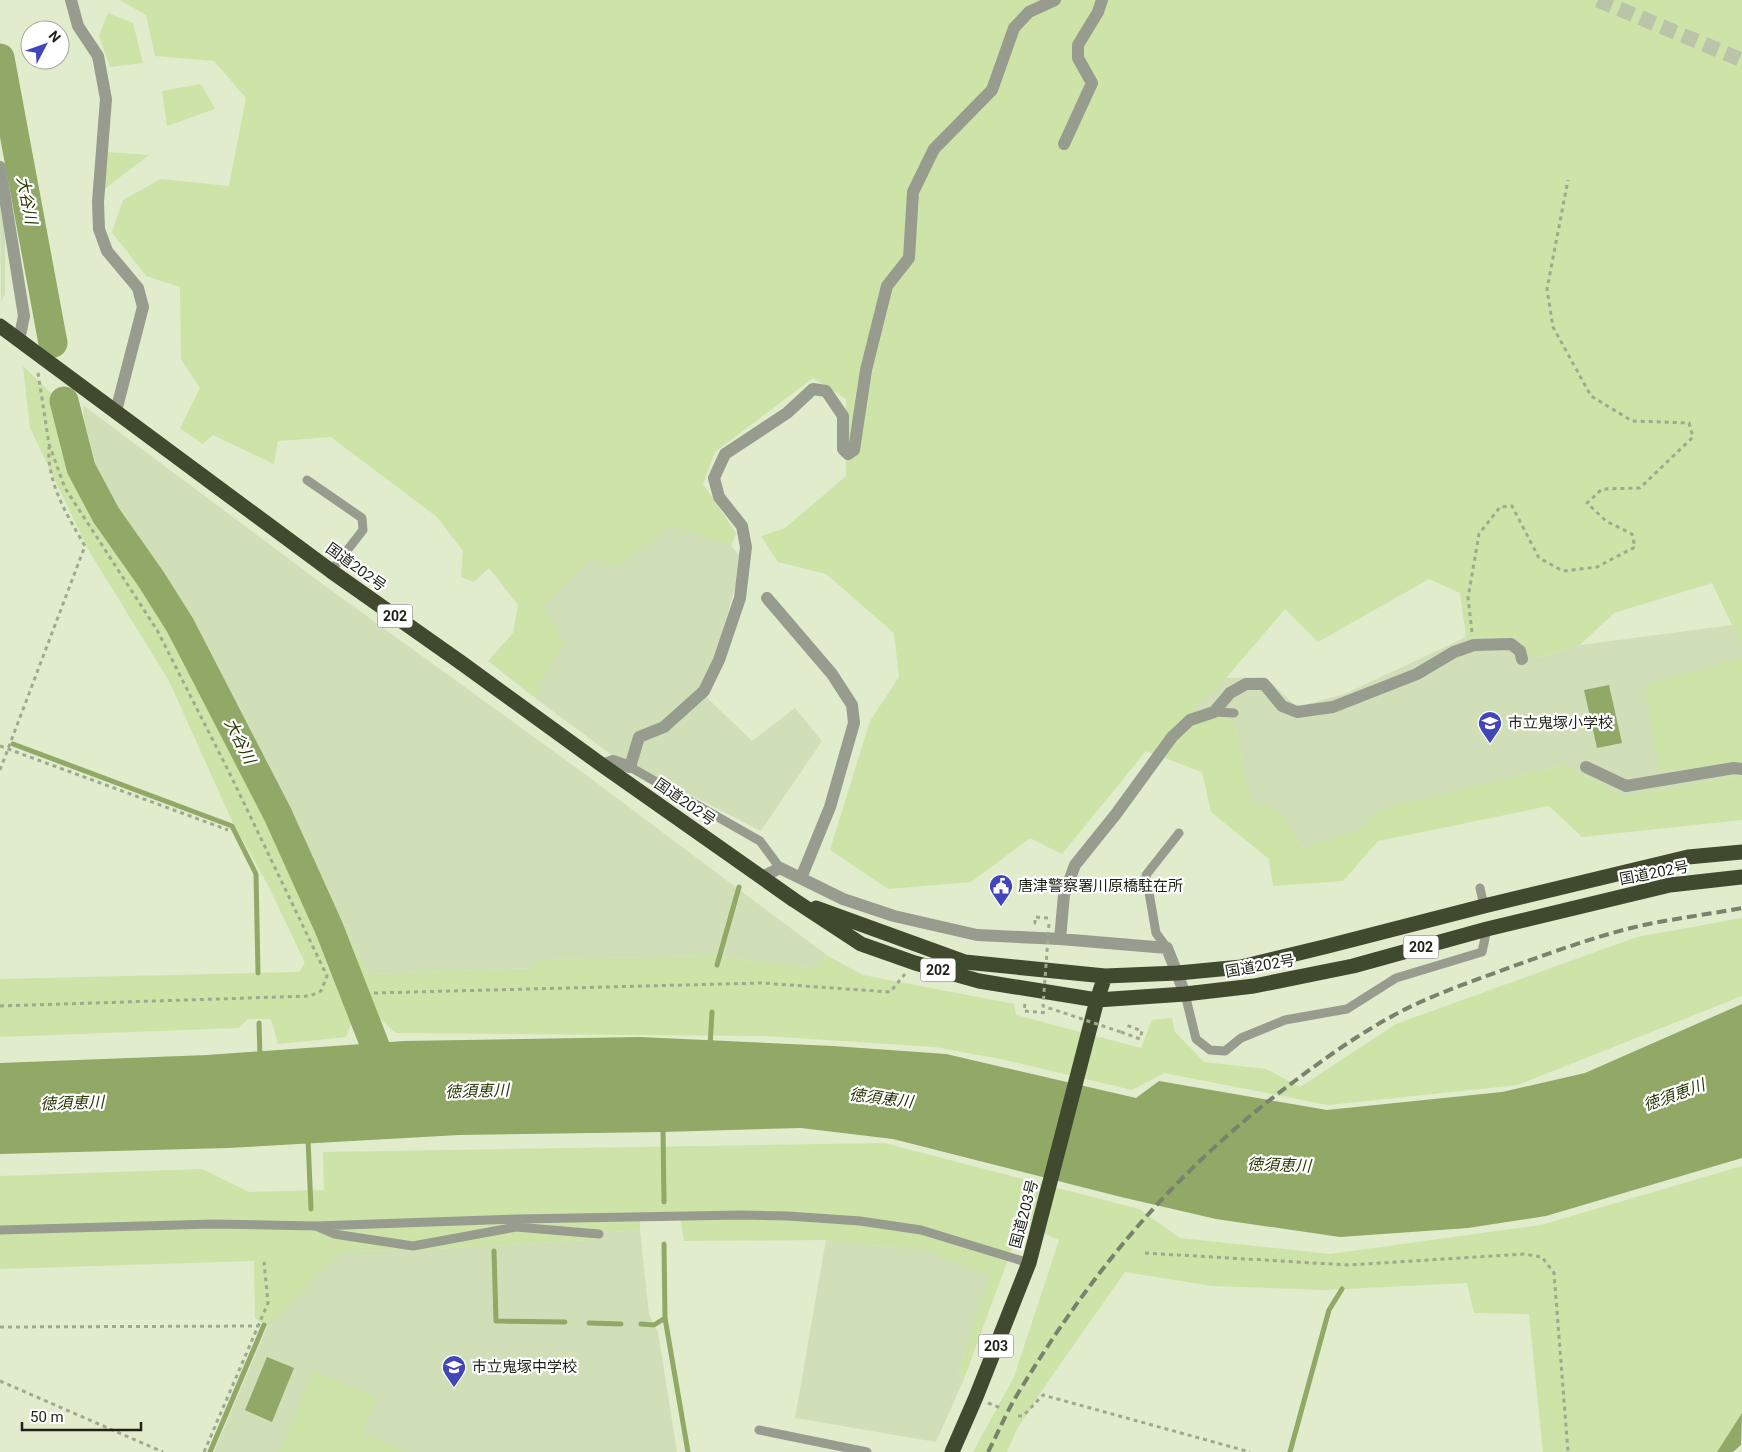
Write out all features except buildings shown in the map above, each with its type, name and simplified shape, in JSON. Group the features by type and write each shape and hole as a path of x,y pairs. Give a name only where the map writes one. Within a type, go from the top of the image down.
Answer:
{"highway":[{"name":"国道202号","path":"0,326 331,571 762,878 861,944 914,963 979,981 1097,1000 1186,994 1254,986 1353,966 1487,929 1670,885 1742,877"},
{"name":"国道202号","path":"794,900 965,962 1105,976 1178,974 1241,967 1688,857 1742,852"},
{"name":"国道203号","path":"952,1452 976,1397 1028,1263 1097,1000 1105,976"}],"street":[{"path":"71,0 78,26 98,56 106,99 98,202 99,229 107,251 138,288 143,306 116,411"},
{"path":"602,765 613,761 630,767 639,737 664,726 704,691 719,660 740,598 746,547 742,526 719,497 714,478 725,454 787,413 813,389 826,391 843,416 843,449 848,454 854,450 866,370 887,286 909,258 913,192 934,149 992,90 1014,28 1029,12 1055,0"},
{"path":"1064,144 1092,83 1078,58 1078,45 1098,12 1102,0"},
{"path":"0,168 24,316 19,340"},
{"path":"767,598 832,674 852,705 854,723 830,807 801,878"},
{"path":"1060,939 1064,895 1075,865 1116,814 1172,737 1190,720 1214,712 1230,693 1246,684 1264,684 1282,706 1297,712 1333,707 1417,674 1454,652 1474,645 1511,644 1520,651 1522,659"},
{"path":"1586,767 1626,786 1734,768 1742,769"},
{"path":"762,878 780,868 843,899 894,916 977,935 1060,939 1168,948 1186,994"}],"lane":[{"path":"307,480 362,518 363,530 331,571"},
{"path":"1214,712 1234,713"},
{"path":"630,767 760,841 780,868"},
{"path":"1168,948 1156,933 1146,875 1179,833"},
{"path":"1480,888 1484,906"},
{"path":"1186,994 1196,1039 1210,1050 1224,1051 1241,1038 1285,1020 1347,1009 1396,978 1482,952 1487,929"},
{"path":"0,1230 213,1224 316,1226 517,1223 742,1215 788,1216 860,1220 920,1230 1028,1263"},
{"path":"316,1226 334,1234 413,1246 517,1223 600,1234"},
{"path":"759,1430 868,1452"}],"path":[{"path":"1474,645 1468,598 1479,534 1500,507 1512,506 1539,558 1563,570 1597,567 1635,547 1632,534 1606,521 1587,503 1602,489 1640,488 1692,437 1689,422 1632,421 1591,396 1553,327 1546,289 1568,180"},
{"path":"0,1006 310,996 321,991 327,976 230,774 157,630 65,488 49,444 36,352"},
{"path":"0,770 84,546 60,503 48,462 49,444"},
{"path":"0,746 228,830"},
{"path":"1043,1006 1049,924 1035,923 1035,917 1051,918"},
{"path":"374,993 761,983 890,992 914,963"},
{"path":"1049,1013 1024,1011 1025,1004 1043,1006 1140,1039 1142,1031 1126,1025"},
{"path":"1145,1253 1348,1265 1524,1254 1542,1257 1554,1273 1568,1452"},
{"path":"204,1452 268,1303 264,1262"},
{"path":"0,1326 258,1326"},
{"path":"0,1381 163,1452"},
{"path":"1018,1416 1023,1416 1043,1395 1250,1452"}],"shaded area":[{"path":"120,0 1742,0 1742,646 1712,583 1614,613 1580,645 1531,659 1519,638 1466,637 1460,593 1429,579 1318,642 1285,609 1226,678 1194,708 1234,722 1251,802 1279,810 1302,848 1354,833 1381,809 1565,765 1626,797 1742,775 1742,820 1582,837 1549,806 1378,841 1343,881 1273,886 1269,859 1211,812 1202,772 1146,751 1062,854 1030,838 971,882 888,889 830,850 870,721 899,677 894,633 826,574 778,562 761,536 785,528 846,476 846,399 813,378 715,452 703,484 736,533 731,546 671,525 617,567 592,557 542,607 565,642 547,671 535,698 488,661 513,633 518,605 489,568 474,582 461,577 463,551 437,517 331,437 278,441 274,464 213,435 203,444 180,428 200,388 181,359 180,287 146,276 112,232 123,200 161,179 229,186 246,98 214,61 155,56 146,15"},
{"path":"108,13 133,23 143,63 110,67 99,36"},
{"path":"201,84 215,109 167,126 162,91"},
{"path":"107,152 149,155 102,191"},
{"path":"0,204 5,236 5,294 1,302"},
{"path":"23,366 52,394 71,474 172,627 272,820 355,1014 346,1037 278,1044 271,1019 248,1019 239,1028 0,1037 0,979 299,972 305,963 269,887 233,823 169,681 89,551 30,428"},
{"path":"83,405 328,588 578,769 828,956 809,968 713,956 539,959 536,968 368,974 290,811 186,610 99,481 85,447"},
{"path":"671,525 731,546 743,559 715,658 699,690 752,741 795,708 822,741 761,831 612,755 535,698 547,671 542,607 592,557 617,567"},
{"name":"市立鬼塚小学校","path":"1732,625 1742,646 1742,775 1626,797 1565,765 1381,809 1354,833 1302,848 1279,810 1251,802 1234,722 1193,708 1226,678 1265,677 1297,707 1347,693 1466,637 1519,638 1532,659 1580,645"},
{"path":"1742,658 1742,765 1659,771 1645,685"},
{"path":"290,811 368,974 536,968 538,959 713,956 809,968 828,956 863,975 1014,1004 1016,1015 1141,1048 1152,1020 1172,1018 1175,1032 1204,1062 1266,1069 1300,1087 1396,1024 1637,937 1742,918 1742,996 1518,1085 1328,1105 1164,1073 1132,1090 1001,1059 935,1047 764,1036 396,1033 377,1016"},
{"path":"884,1143 1139,1209 1180,1238 1330,1254 1541,1225 1742,1166 1742,1413 1717,1452 1543,1452 1529,1314 1474,1313 1467,1283 1325,1290 1212,1286 1125,1272 1047,1383 1017,1429 1007,1452 973,1452 1014,1377 1059,1240 1021,1224 964,1379 958,1374 989,1275 927,1251 826,1240 684,1241 679,1212 640,1215 640,1230 595,1233 590,1240 420,1250 341,1251 267,1327 255,1318 254,1261 0,1269 0,1176 202,1169 249,1192 324,1190 323,1152"},
{"name":"市立鬼塚中学校","path":"640,1230 649,1314 658,1332 677,1452 214,1452 267,1327 341,1251 420,1250 590,1240 595,1233"},
{"path":"826,1240 927,1251 989,1275 958,1374 964,1379 936,1442 795,1418"},
{"path":"313,1370 376,1398 363,1433 407,1452 279,1452"}],"water":[{"path":"1609,685 1622,743 1597,748 1584,690"},
{"name":"徳須恵川","path":"1742,1004 1742,1158 1546,1216 1468,1228 1340,1237 1216,1219 893,1139 801,1128 459,1135 228,1148 0,1154 0,1063 207,1055 404,1041 640,1037 833,1046 946,1054 1136,1098 1159,1081 1327,1110 1502,1092 1585,1073"},
{"path":"267,1357 294,1368 272,1422 245,1410"},
{"path":"1742,1413 1741,1445 1733,1452 1717,1452"}],"waterway":[{"name":"大谷川","path":"0,58 53,343"},
{"name":"大谷川","path":"64,401 81,468 106,515 151,579 180,625 278,815 329,928 388,1079"},
{"path":"13,744 232,826 256,874 258,973"},
{"path":"717,965 739,887"},
{"path":"710,1046 712,1012"},
{"path":"259,1023 260,1057"},
{"path":"663,1128 664,1202"},
{"path":"308,1139 311,1209"},
{"path":"664,1244 665,1318 688,1452"},
{"path":"494,1251 496,1321 565,1322"},
{"path":"1290,1452 1329,1310 1342,1289"},
{"path":"641,1324 654,1325 665,1318"},
{"path":"589,1323 621,1324"},
{"path":"210,1452 264,1325"}],"tunnel":[{"path":"1598,0 1742,60"}],"railway":[{"path":"988,1452 1013,1402 1046,1349 1107,1263 1140,1223 1175,1185 1213,1149 1253,1114 1320,1062 1358,1036 1398,1013 1482,977 1571,946 1631,928 1742,908"}],"place":[{"name":"市立鬼塚小学校","path":"1490,744"},
{"name":"唐津警察署川原橋駐在所","path":"1001,907"},
{"name":"市立鬼塚中学校","path":"454,1388"}]}
